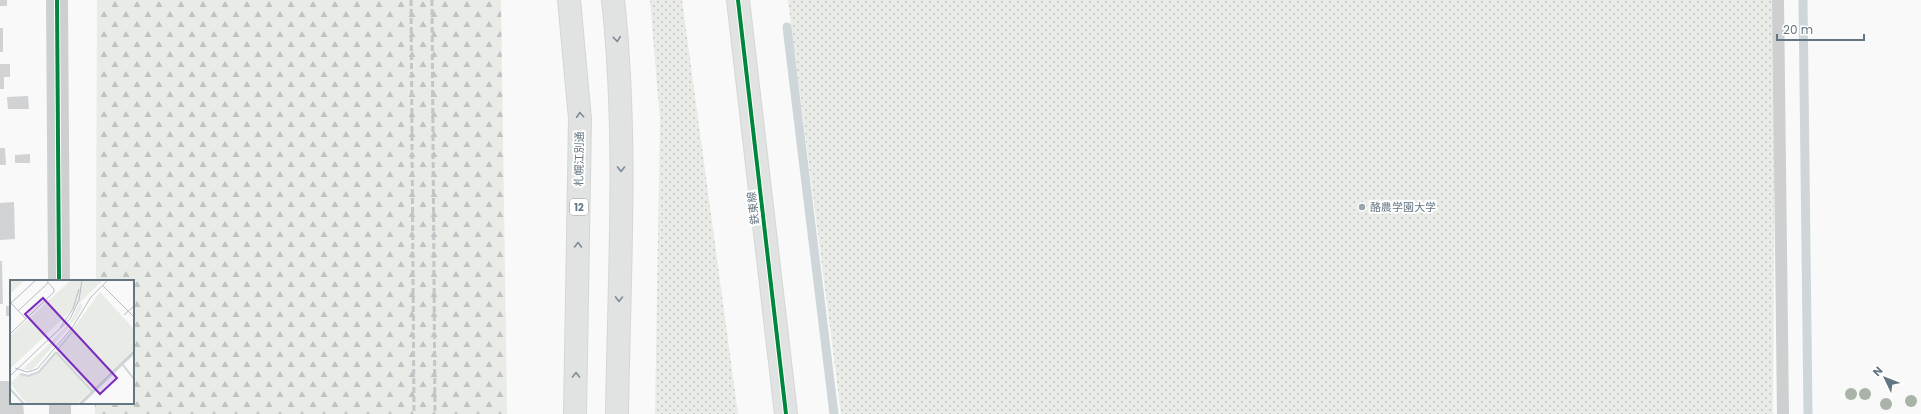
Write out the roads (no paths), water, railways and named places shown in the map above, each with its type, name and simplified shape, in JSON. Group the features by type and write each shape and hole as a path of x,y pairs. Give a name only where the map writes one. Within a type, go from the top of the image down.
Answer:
{"main road":[{"name":"札幌江別通","path":"569,0 580,119 575,414"},
{"path":"613,0 619,55 622,130 617,414"},
{"name":"鉄東線","path":"738,0 786,414"}],"street":[{"path":"57,0 59,280"}],"lane":[{"path":"1778,0 1784,414"}],"waterway":[{"path":"1803,0 1808,414"},
{"path":"787,27 834,414"}],"railway":[{"path":"411,0 414,414"},
{"path":"432,0 435,414"}],"place":[{"name":"酪農学園大学","path":"1362,207"}]}
